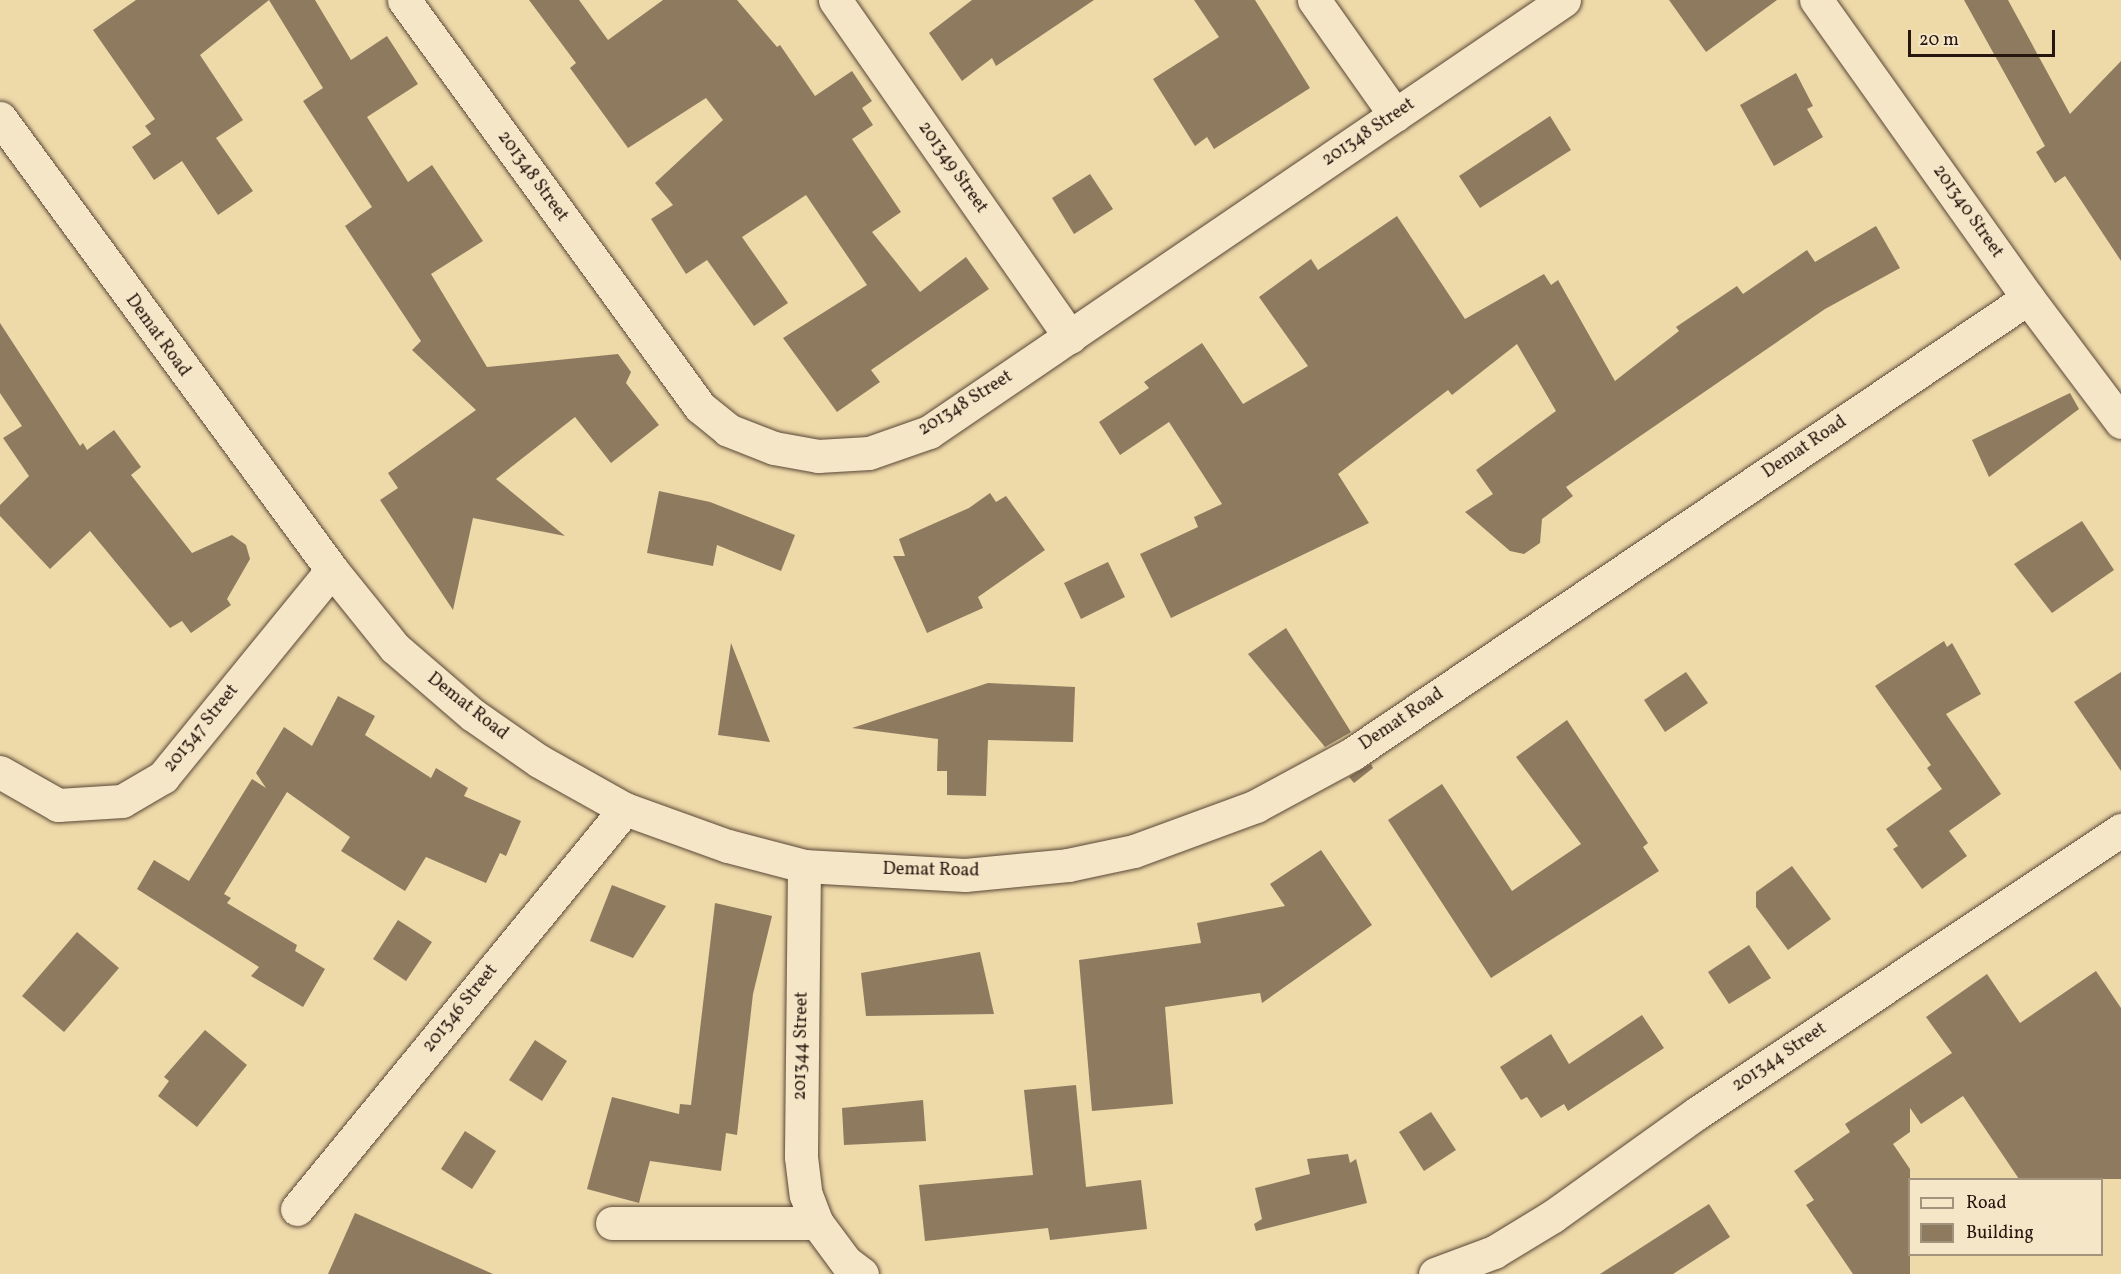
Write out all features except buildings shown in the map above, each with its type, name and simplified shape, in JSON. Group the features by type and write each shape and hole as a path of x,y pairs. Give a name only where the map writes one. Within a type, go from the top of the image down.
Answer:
{"street":[{"name":"201348 Street","path":"404,0 666,364 700,407 728,430 774,448 818,456 869,453 929,432 1564,0"},
{"name":"201349 Street","path":"835,0 1070,337"},
{"path":"1314,0 1395,115"},
{"name":"201340 Street","path":"1816,0 2028,298 2121,422"},
{"name":"Demat Road","path":"0,118 332,570 395,648 473,715 538,761 625,809 728,846 804,866 964,875 1068,865 1134,851 1256,806 1352,754 2028,298"},
{"name":"201347 Street","path":"0,772 58,805 122,801 163,777 332,570"},
{"name":"201346 Street","path":"297,1209 625,809"},
{"name":"201344 Street","path":"1435,1274 1494,1252 1553,1216 1697,1113 2121,831"},
{"name":"201344 Street","path":"804,866 801,1157 806,1195 817,1223 846,1262 862,1274"},
{"path":"612,1223 817,1223"}]}
